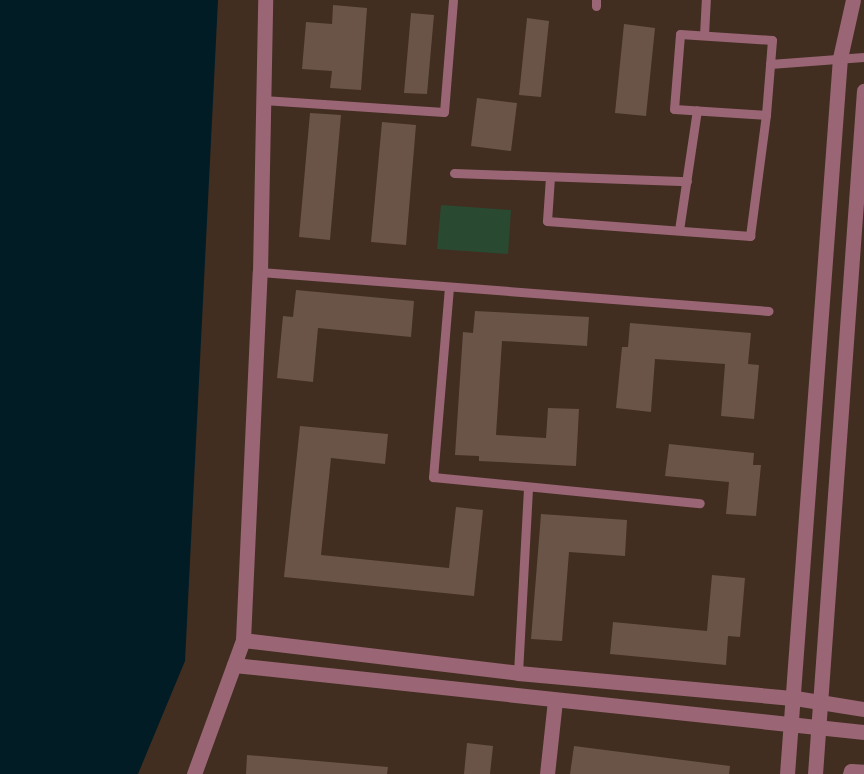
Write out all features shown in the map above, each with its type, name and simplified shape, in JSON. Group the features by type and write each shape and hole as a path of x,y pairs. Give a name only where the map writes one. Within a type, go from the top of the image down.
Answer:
{"street":[{"path":"194,774 243,639 260,272 265,0"},
{"path":"787,774 795,698 840,58 853,0"},
{"path":"815,774 864,91"},
{"path":"243,639 518,673 795,698 864,709"},
{"path":"234,665 864,732"},
{"path":"547,774 555,700"},
{"path":"850,774 851,771 864,772"}],"lane":[{"path":"263,100 444,112 453,0"},
{"path":"704,35 706,0"},
{"path":"550,177 548,221 750,236 766,115 772,40 680,34 674,109 766,115"},
{"path":"770,64 864,57"},
{"path":"679,230 698,110"},
{"path":"454,173 687,181"},
{"path":"260,272 769,311"},
{"path":"449,286 433,477 700,503"},
{"path":"518,673 528,487"}],"green space":[{"path":"441,205 511,210 508,254 437,249"}],"water":[{"path":"0,0 218,0 185,661 138,774 0,774"}],"building":[{"path":"333,5 367,8 361,90 330,88 332,71 302,69 306,22 332,24"},
{"path":"411,13 434,15 427,94 404,93"},
{"path":"527,18 549,21 541,97 519,95"},
{"path":"624,24 655,28 646,116 615,113"},
{"path":"477,98 517,103 511,151 471,146"},
{"path":"310,113 341,115 330,240 299,237"},
{"path":"382,122 416,125 406,245 371,242"},
{"path":"296,290 414,301 411,337 318,328 313,382 277,378 283,316 293,317"},
{"path":"475,311 589,317 587,346 502,341 496,435 546,438 548,408 579,409 576,466 479,461 479,456 455,455 463,332 473,333"},
{"path":"630,323 751,333 748,364 759,365 754,419 721,416 725,364 655,359 651,412 616,408 622,347 628,347"},
{"path":"300,426 388,434 385,464 331,458 321,555 449,568 456,507 483,510 474,596 284,577"},
{"path":"669,444 754,453 753,465 761,465 756,516 726,514 729,482 665,476"},
{"path":"541,514 627,520 625,556 569,552 562,641 531,639"},
{"path":"712,575 745,578 740,637 728,636 726,665 610,654 613,622 707,631"},
{"path":"467,743 493,746 490,774 464,774"},
{"path":"574,746 730,766 729,774 570,774"},
{"path":"247,755 388,767 387,774 246,774"}]}
